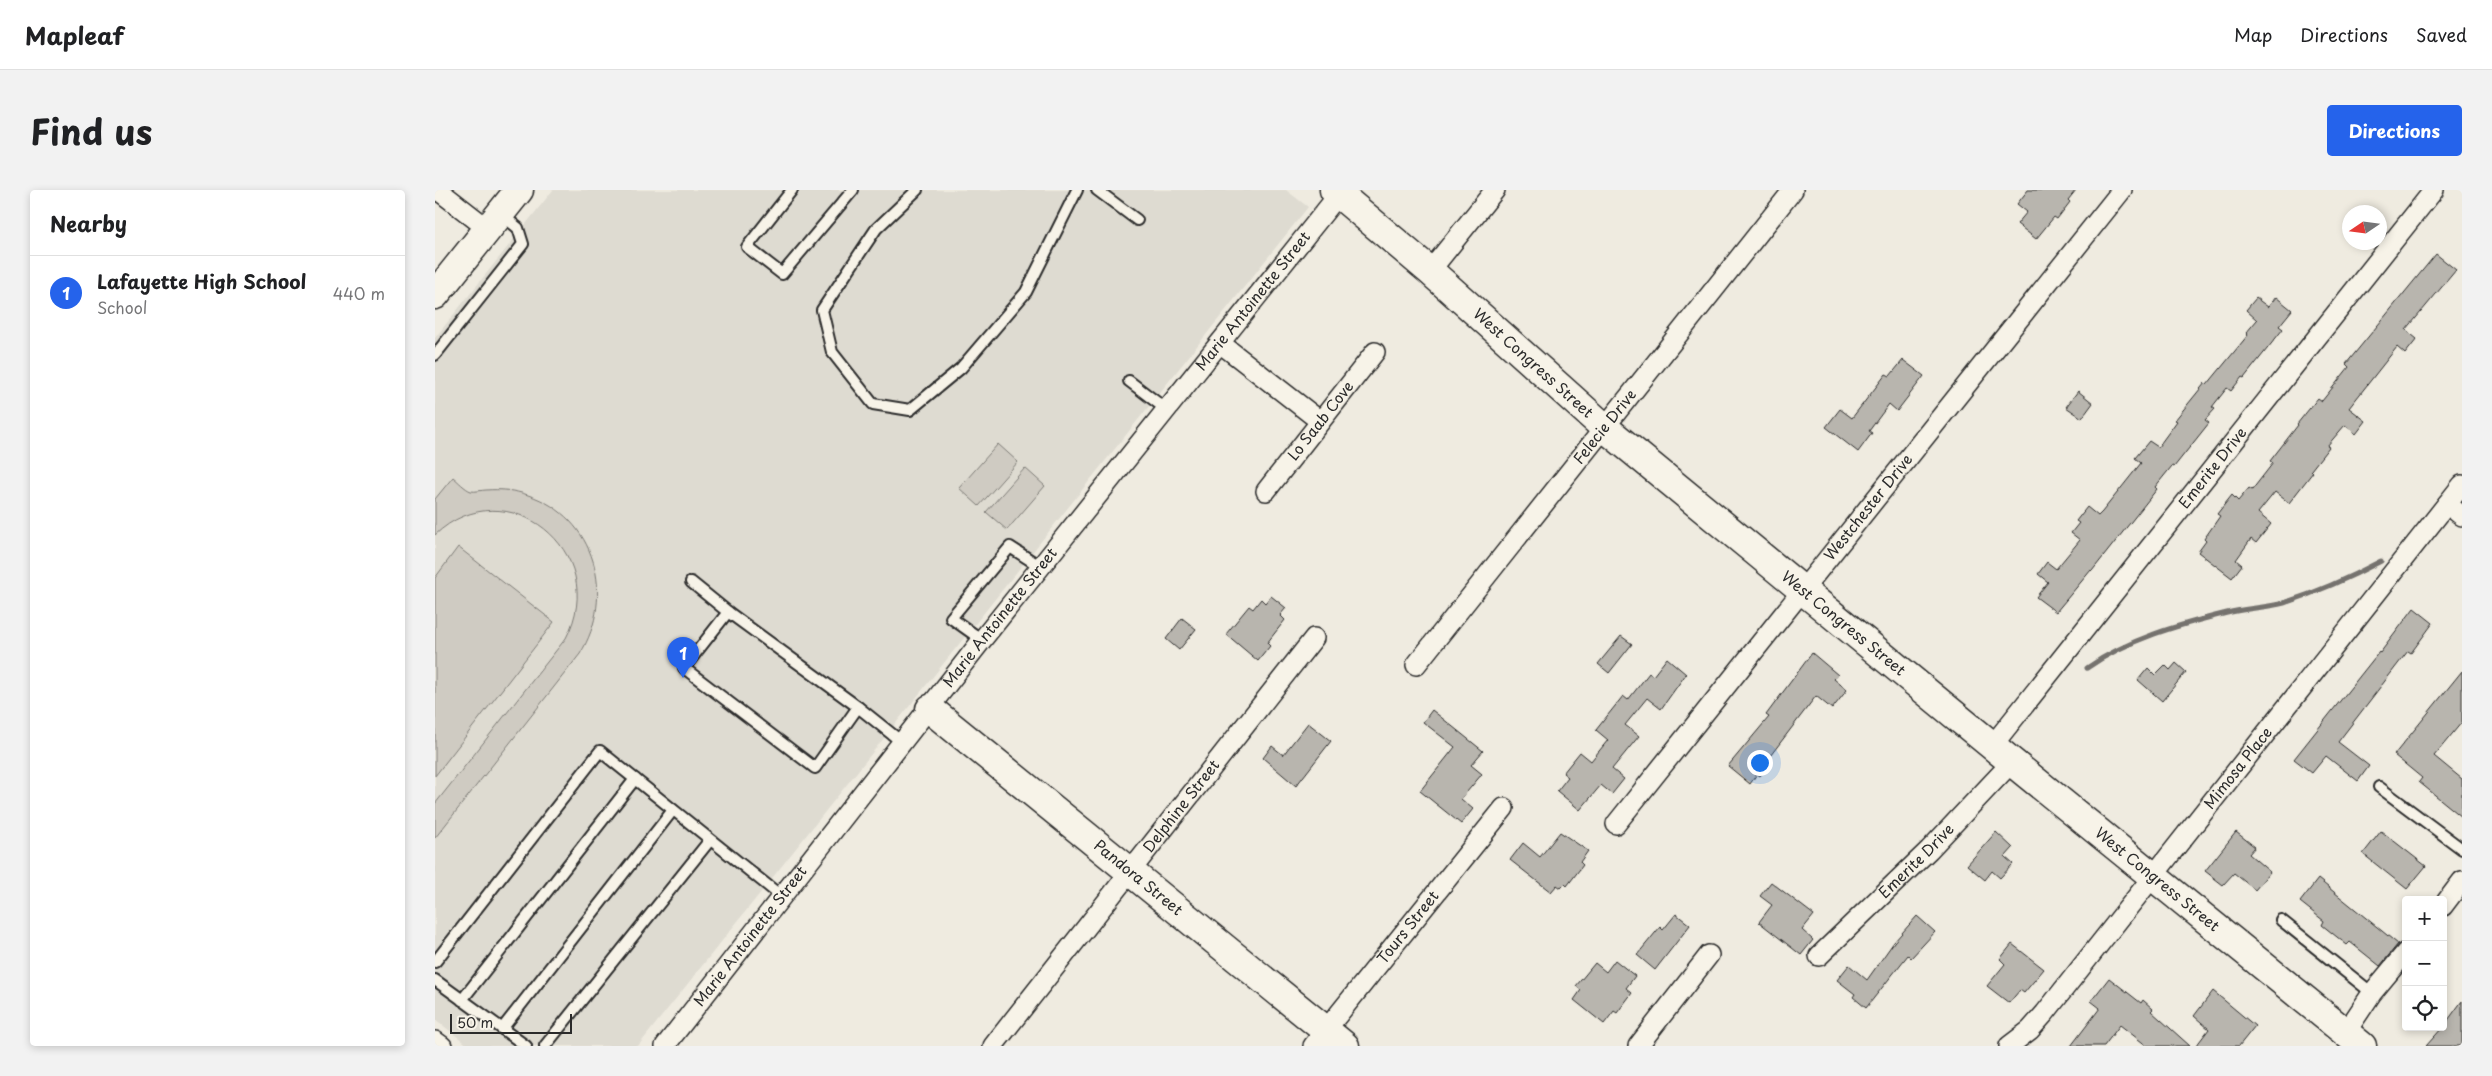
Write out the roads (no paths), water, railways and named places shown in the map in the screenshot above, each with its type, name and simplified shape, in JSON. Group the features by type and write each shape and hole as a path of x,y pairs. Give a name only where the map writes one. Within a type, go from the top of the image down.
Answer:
{"main road":[{"path":"435,295 519,190"},
{"name":"West Congress Street","path":"1336,192 1430,271 1605,428 2153,878 2354,1039"},
{"name":"Pandora Street","path":"929,709 1130,871 1328,1041"}],"street":[{"path":"438,190 494,221"},
{"path":"1430,271 1495,190"},
{"name":"Felecie Drive","path":"1416,665 1793,190"},
{"name":"Westchester Drive","path":"1616,824 1804,591 2122,190"},
{"name":"Emerite Drive","path":"1819,956 1929,850 2434,190"},
{"name":"Marie Antoinette Street","path":"665,1046 982,640 1220,343 1336,192"},
{"path":"1220,343 1320,421"},
{"name":"Lo Saab Cove","path":"1265,491 1375,352"},
{"name":"Mimosa Place","path":"2009,1046 2030,1030 2045,1013 2462,485"},
{"path":"2447,504 2462,516"},
{"name":"Delphine Street","path":"993,1046 1315,638"},
{"name":"Tours Street","path":"1328,1041 1504,808"},
{"path":"2447,901 2462,881"},
{"path":"1638,1046 1709,955"},
{"path":"2354,1039 2372,993 2402,957"},
{"path":"435,1041 441,1046"}],"lane":[{"path":"792,190 747,247 782,274 853,190"},
{"path":"917,190 876,229 822,310 832,352 873,404 910,410 961,368 1026,292 1077,190"},
{"path":"1097,190 1137,220"},
{"path":"435,355 523,244 518,228 494,221"},
{"path":"1129,381 1167,410"},
{"path":"982,640 951,618 1011,547 1041,567"},
{"path":"691,582 728,612 858,707 903,743"},
{"path":"728,612 684,668 815,768 858,707"},
{"path":"435,962 600,751 782,897"},
{"path":"462,1000 635,779"},
{"path":"2379,787 2462,849"},
{"path":"502,1028 673,810"},
{"path":"545,1046 710,840"},
{"path":"2281,920 2372,993"},
{"path":"435,980 526,1046"}],"waterway":[{"path":"2087,668 2119,649 2154,634 2227,613 2284,603 2333,584 2381,561"}],"place":[{"name":"Lafayette High School","path":"683,678"}]}
